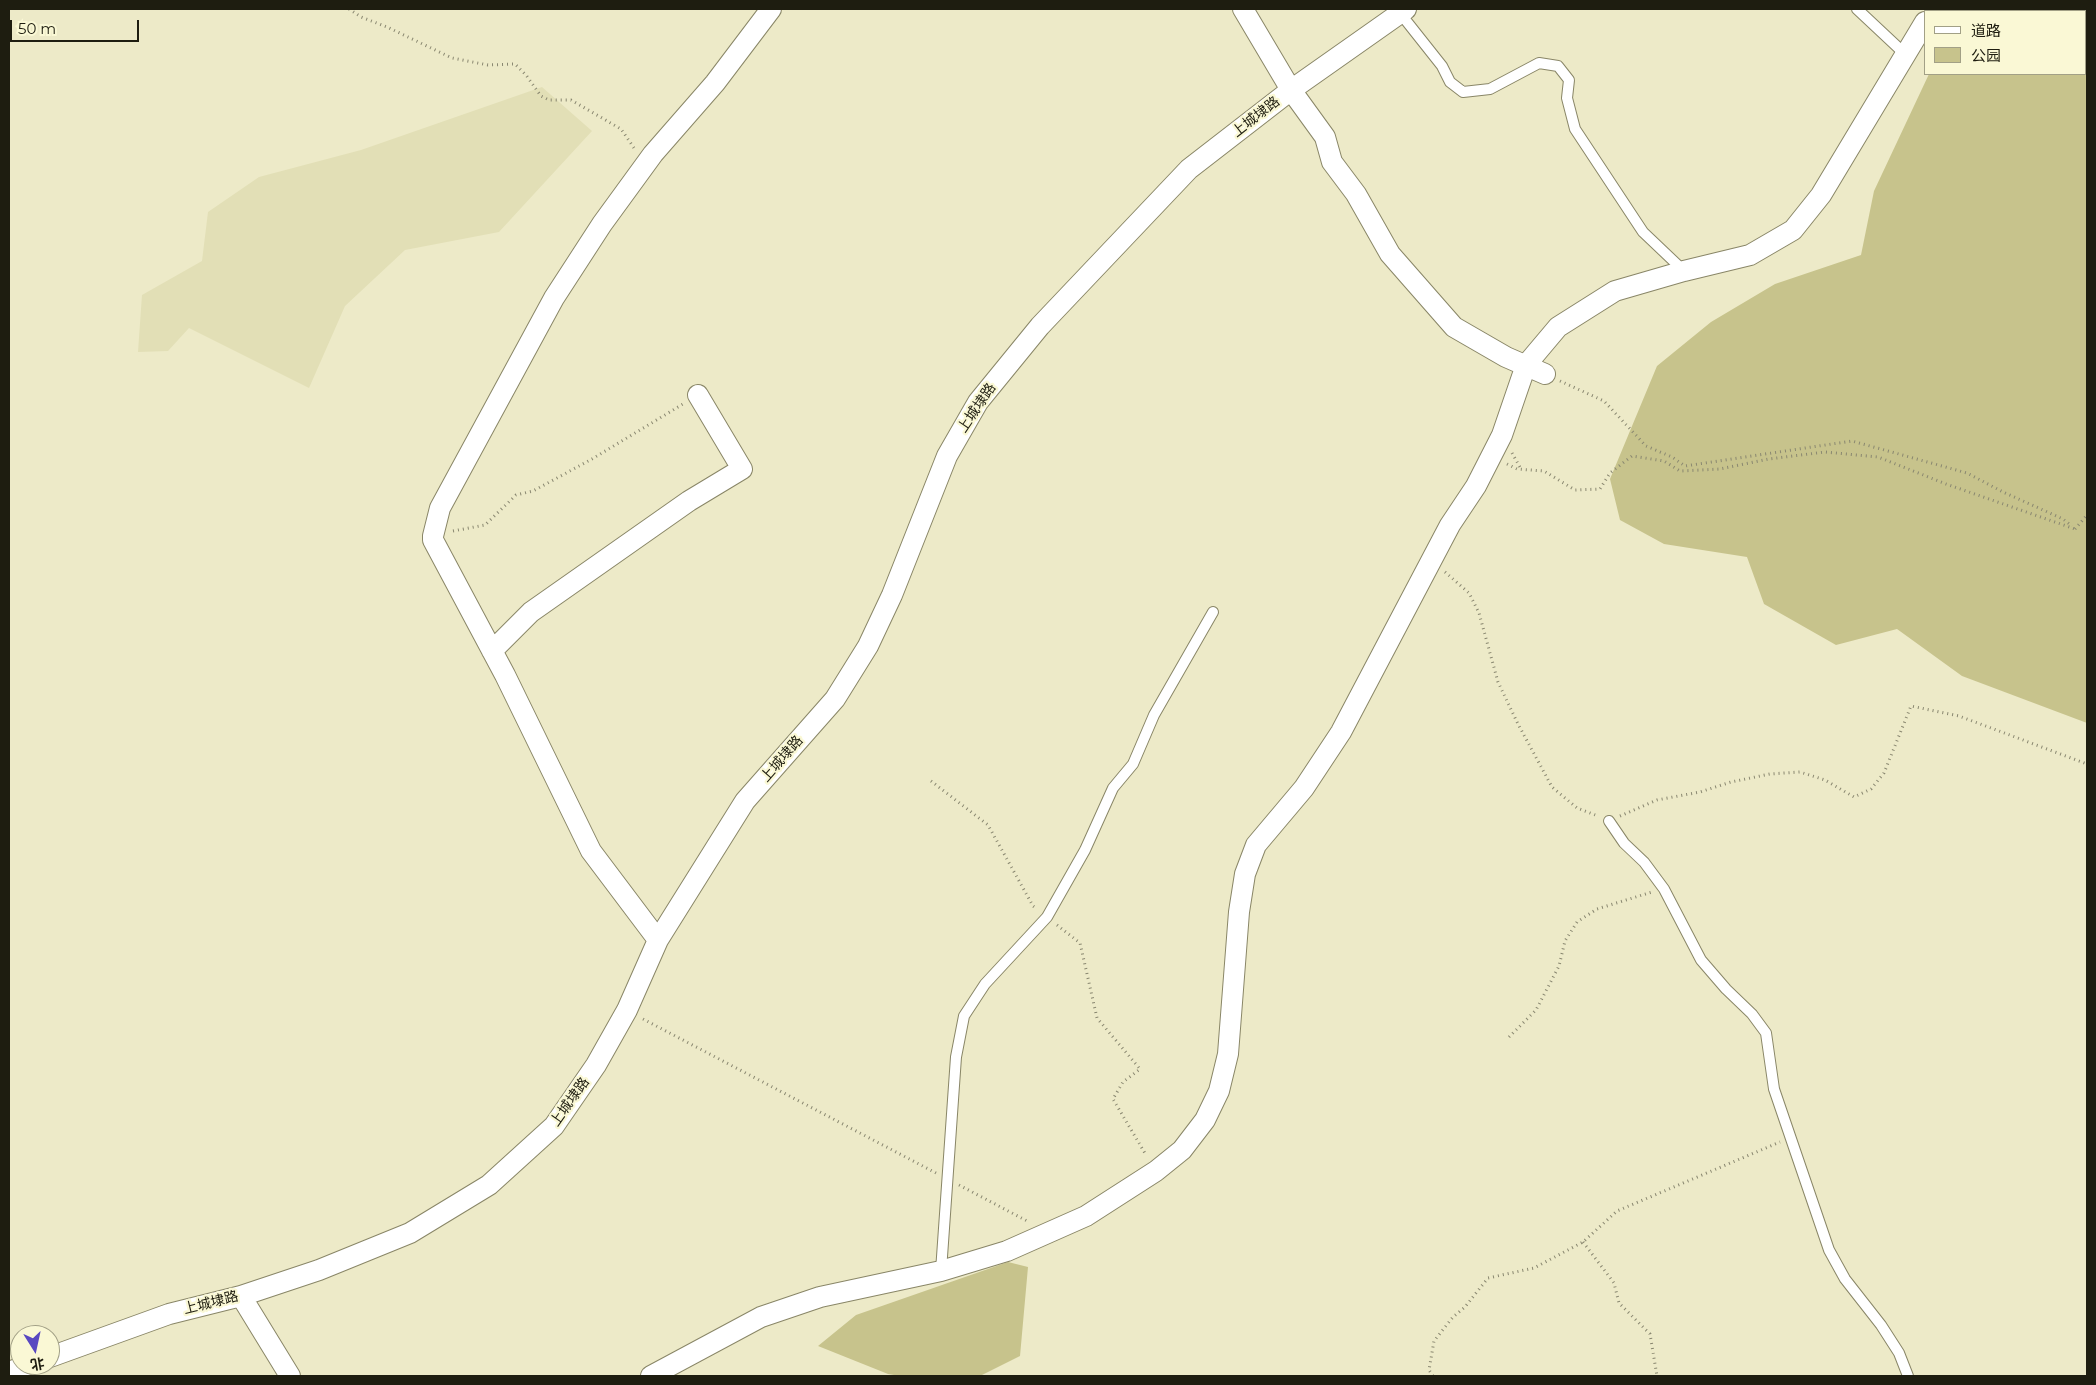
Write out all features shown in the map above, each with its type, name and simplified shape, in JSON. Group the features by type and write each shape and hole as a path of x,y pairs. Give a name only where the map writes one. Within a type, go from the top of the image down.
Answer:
{"street":[{"path":"658,940 591,851 492,651 432,536 440,508 554,298 602,224 646,164 715,83 771,9"},
{"path":"1243,9 1291,90 1325,137 1332,162 1356,194 1390,254 1454,327 1506,357 1545,374"},
{"name":"上城埭路","path":"60,1353 169,1314 241,1296 319,1270 410,1233 489,1185 554,1126 596,1064 627,1010 658,940 745,801 834,699 868,646 892,595 947,456 978,402 1040,326 1189,169 1291,90 1403,11"},
{"path":"651,1376 761,1317 820,1297 941,1271 1007,1251 1086,1216 1156,1171 1182,1150 1205,1120 1219,1091 1228,1054 1239,912 1245,874 1256,845 1304,788 1341,732 1450,525 1476,486 1502,435 1526,365 1558,327 1615,291 1684,271 1750,255 1793,230 1821,196 1924,24"},
{"path":"492,651 531,612 689,501 742,469 698,395"},
{"path":"241,1296 290,1376"}],"lane":[{"path":"1857,9 1905,54"},
{"path":"1403,11 1442,66 1450,82 1463,92 1490,89 1539,63 1558,66 1569,80 1567,98 1575,129 1643,232 1684,271"},
{"path":"941,1271 956,1057 964,1016 985,984 1047,917 1085,850 1113,788 1133,764 1154,715 1213,612"},
{"path":"1610,821 1624,844 1644,862 1664,889 1701,960 1726,989 1752,1014 1766,1033 1774,1089 1829,1250 1846,1279 1881,1325 1899,1353 1908,1376"}],"path":[{"path":"349,9 361,17 452,58 488,66 515,64 526,75 540,96 549,100 570,100 621,129 646,164"},
{"path":"1545,374 1604,401 1646,446 1672,457 1685,466 1852,441 1967,473 2003,492 2063,519 2075,529"},
{"path":"432,536 485,524 516,495 532,491 592,459 698,395"},
{"path":"1491,456 1517,469 1544,471 1575,490 1600,489 1610,473 1632,456 1664,461 1680,471 1720,469 1769,459 1825,452 1878,457 1946,484 2075,529"},
{"path":"2075,529 2087,515"},
{"path":"1432,561 1469,593 1479,613 1498,682 1518,724 1552,786 1578,808 1610,821 1657,800 1700,792 1731,782 1770,774 1800,772 1825,780 1854,797 1871,789 1884,773 1911,706 1959,716 2087,764"},
{"path":"931,781 988,825 1033,906 1080,943 1098,1018 1140,1069 1123,1082 1113,1098 1156,1171"},
{"path":"1509,1037 1536,1010 1559,966 1565,941 1578,922 1597,908 1664,889"},
{"path":"627,1010 1050,1232"},
{"path":"1433,1376 1429,1370 1434,1341 1453,1316 1465,1307 1488,1278 1534,1268 1583,1242 1617,1212 1723,1165 1790,1138"},
{"path":"1583,1242 1614,1283 1620,1303 1650,1334 1657,1376"}],"shaded area":[{"path":"542,87 592,131 499,232 405,250 345,306 309,388 189,328 168,351 138,352 142,295 202,261 208,212 259,177 361,150"}],"green space":[{"path":"2087,9 2087,723 1962,676 1897,629 1836,645 1764,604 1747,557 1664,544 1620,520 1610,479 1657,366 1711,322 1775,284 1861,255 1874,191 1929,75 2086,75 2086,10 1964,10"},
{"path":"1008,1262 1028,1267 1020,1356 980,1376 900,1376 888,1374 818,1346 856,1315"}]}
